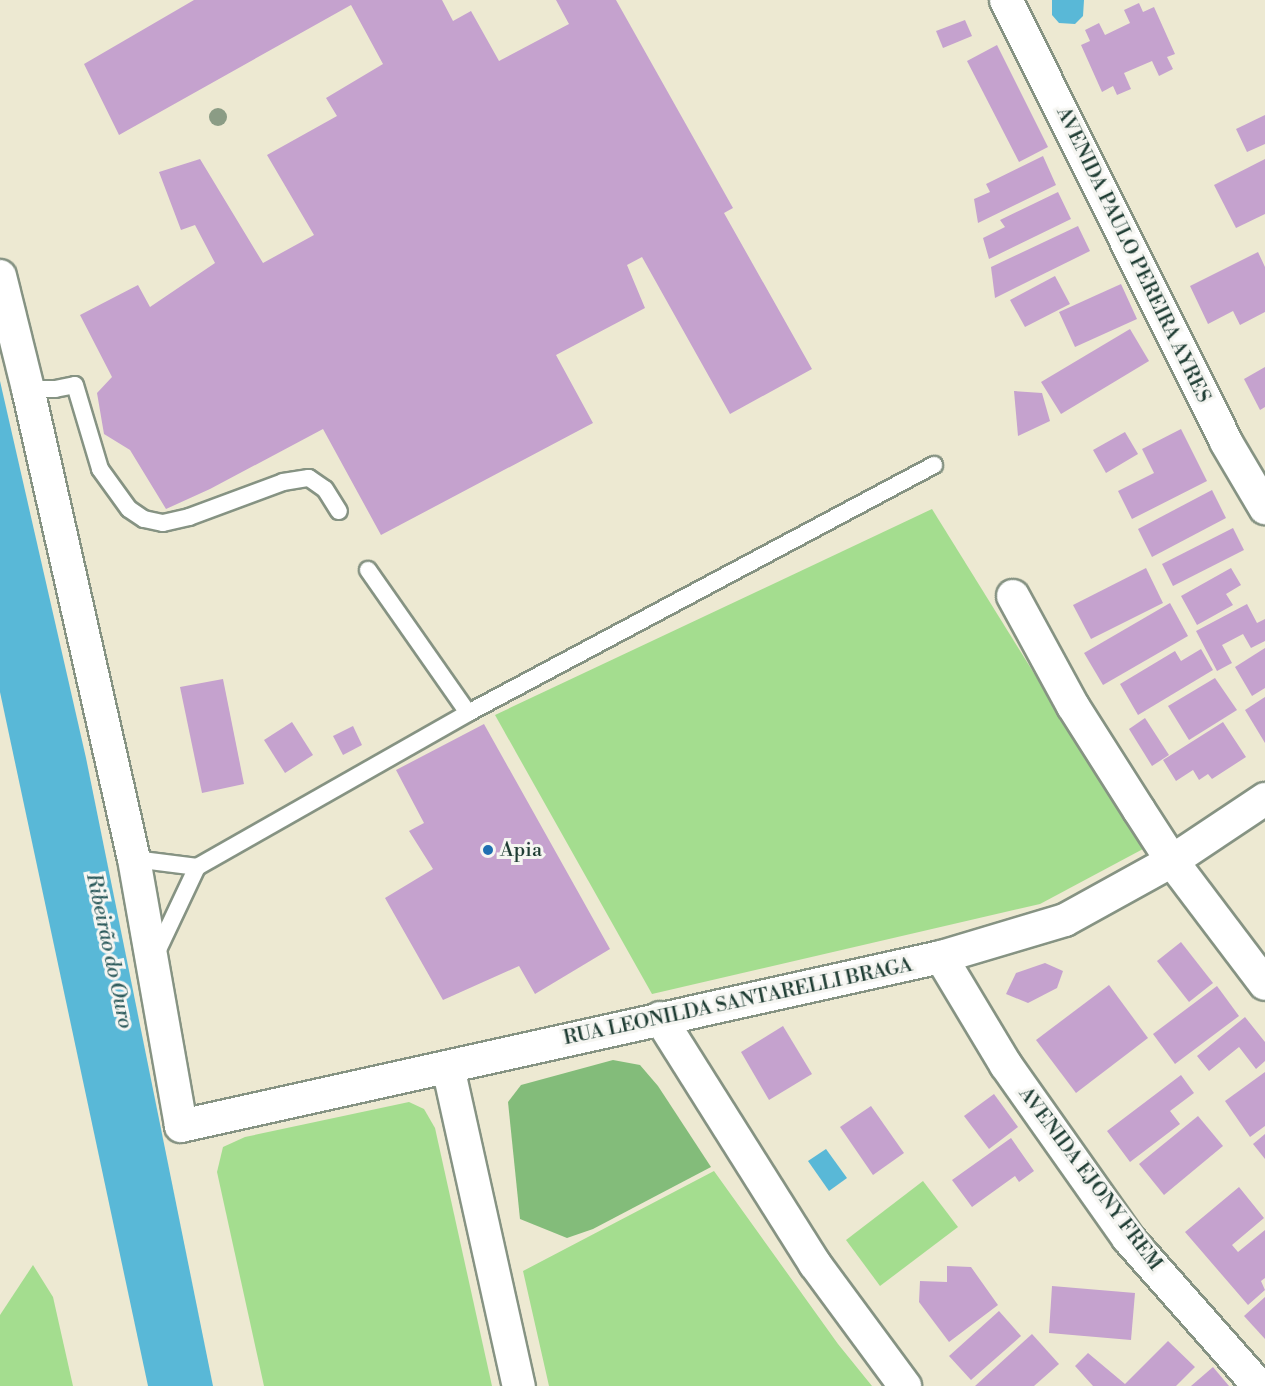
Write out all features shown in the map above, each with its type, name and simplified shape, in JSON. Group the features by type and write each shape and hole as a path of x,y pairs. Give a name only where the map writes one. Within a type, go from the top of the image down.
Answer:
{"street":[{"name":"AVENIDA PAULO PEREIRA AYRES","path":"1006,0 1226,442 1265,508"},
{"path":"0,276 28,389 134,859 151,965"},
{"path":"1013,596 1073,706 1172,861 1265,984"},
{"name":"RUA LEONILDA SANTARELLI BRAGA","path":"151,965 181,1126 941,957 1065,920 1172,861 1265,799"},
{"name":"AVENIDA EJONY FREM","path":"941,957 1006,1065 1128,1238 1259,1386"},
{"path":"660,1018 815,1264 905,1386"},
{"path":"448,1067 519,1386"}],"lane":[{"path":"28,389 55,389 75,385 100,469 129,509 144,519 163,523 189,517 283,482 309,478 325,489 339,511"},
{"path":"151,965 197,867 468,713 934,465"},
{"path":"368,570 468,713"},
{"path":"134,859 197,867"}],"green space":[{"path":"932,509 1143,849 1040,904 652,994 495,715"},
{"path":"613,1060 640,1065 658,1086 711,1167 593,1229 567,1238 520,1219 508,1102 521,1085"},
{"path":"409,1102 424,1109 435,1128 492,1386 264,1386 217,1172 223,1147 245,1137"},
{"path":"714,1171 838,1344 872,1386 549,1386 523,1271"},
{"path":"923,1181 958,1227 880,1286 846,1240"},
{"path":"33,1265 53,1297 73,1386 0,1386 0,1315"}],"water":[{"path":"1052,0 1084,0 1083,16 1075,24 1059,23 1052,15"},
{"name":"Ribeirão do Ouro","path":"0,381 86,758 213,1386 148,1386 0,692"},
{"path":"826,1149 847,1178 829,1191 808,1161"}],"building":[{"path":"194,0 442,0 453,21 471,11 499,61 569,24 556,0 616,0 733,208 724,213 812,369 730,414 642,257 627,265 645,308 556,355 593,423 381,535 323,429 210,489 166,509 130,450 104,434 97,393 112,377 80,315 138,285 150,307 215,263 195,225 181,230 159,172 200,159 263,263 314,235 267,155 337,116 326,98 383,64 351,5 119,135 84,64"},
{"path":"1139,3 1143,12 1154,7 1175,54 1167,57 1173,69 1159,76 1152,61 1124,73 1131,89 1117,95 1113,86 1102,92 1081,45 1090,41 1085,30 1099,23 1105,35 1130,23 1124,10"},
{"path":"965,20 972,36 943,48 936,31"},
{"path":"997,45 1048,147 1019,162 967,61"},
{"path":"1265,115 1265,144 1247,152 1236,129"},
{"path":"1043,156 1056,185 978,223 974,199 990,192 986,184"},
{"path":"1265,159 1265,214 1236,228 1214,185"},
{"path":"1058,192 1071,219 989,259 983,238 1005,227 1000,220"},
{"path":"1078,226 1090,251 995,298 991,267"},
{"path":"1258,252 1265,267 1265,312 1240,325 1233,311 1208,324 1190,286"},
{"path":"1055,276 1070,304 1025,327 1010,300"},
{"path":"1121,284 1137,319 1075,347 1059,312"},
{"path":"1130,329 1149,361 1061,414 1041,382"},
{"path":"1265,367 1265,407 1260,410 1244,379"},
{"path":"1014,391 1042,393 1050,421 1018,436"},
{"path":"1181,429 1207,481 1132,519 1118,491 1154,473 1142,449"},
{"path":"1125,432 1138,454 1106,473 1093,450"},
{"path":"1212,490 1226,518 1152,557 1138,529"},
{"path":"1233,528 1244,550 1173,586 1162,564"},
{"path":"1146,568 1163,603 1091,639 1073,605"},
{"path":"1231,568 1241,585 1226,594 1233,605 1197,625 1181,596"},
{"path":"1170,603 1188,636 1103,685 1084,653"},
{"path":"1247,604 1257,623 1265,619 1265,641 1251,648 1243,634 1222,645 1232,663 1217,671 1196,631"},
{"path":"1265,648 1265,688 1252,696 1235,667"},
{"path":"1201,649 1213,670 1138,715 1120,684 1175,651 1181,661"},
{"path":"1215,678 1237,710 1189,740 1168,706"},
{"path":"223,679 244,784 202,793 180,687"},
{"path":"1265,697 1265,743 1245,710"},
{"path":"1145,718 1169,755 1152,766 1129,729"},
{"path":"292,722 313,755 285,773 264,740"},
{"path":"1223,722 1246,757 1212,779 1208,774 1199,780 1193,770 1176,781 1163,760"},
{"name":"Apia","path":"484,724 610,949 535,994 519,966 443,1000 385,898 433,869 409,831 424,823 396,770"},
{"path":"353,726 362,745 343,755 333,736"},
{"path":"1181,942 1213,983 1189,1002 1157,961"},
{"path":"1045,963 1063,971 1057,988 1028,1003 1006,994 1016,973"},
{"path":"1109,985 1148,1038 1076,1093 1036,1040"},
{"path":"1217,986 1239,1016 1175,1064 1153,1034"},
{"path":"1245,1017 1265,1042 1265,1061 1256,1069 1239,1047 1209,1071 1197,1056"},
{"path":"783,1026 812,1074 769,1100 741,1052"},
{"path":"1265,1072 1265,1126 1250,1137 1225,1101"},
{"path":"1181,1075 1194,1093 1170,1111 1180,1124 1130,1162 1107,1131"},
{"path":"994,1094 1018,1127 989,1149 964,1116"},
{"path":"871,1106 904,1153 873,1175 840,1127"},
{"path":"1198,1116 1223,1146 1164,1195 1139,1164"},
{"path":"1265,1134 1265,1159 1253,1144"},
{"path":"1011,1138 1034,1171 1019,1182 1015,1176 972,1207 952,1180"},
{"path":"1239,1187 1264,1218 1232,1245 1238,1252 1265,1230 1265,1278 1261,1281 1265,1290 1248,1305 1185,1232"},
{"path":"947,1266 971,1267 998,1305 949,1342 919,1302 920,1281 947,1282"},
{"path":"1052,1286 1135,1293 1131,1340 1049,1333"},
{"path":"1265,1297 1265,1339 1244,1316"},
{"path":"999,1311 1021,1336 971,1380 949,1356"},
{"path":"1032,1334 1059,1364 1034,1386 975,1386"},
{"path":"1168,1341 1195,1367 1176,1386 1093,1386 1075,1366 1088,1353 1125,1384"},
{"path":"1213,1367 1229,1386 1191,1386"}],"place":[{"name":"Apia","path":"488,850"}]}
